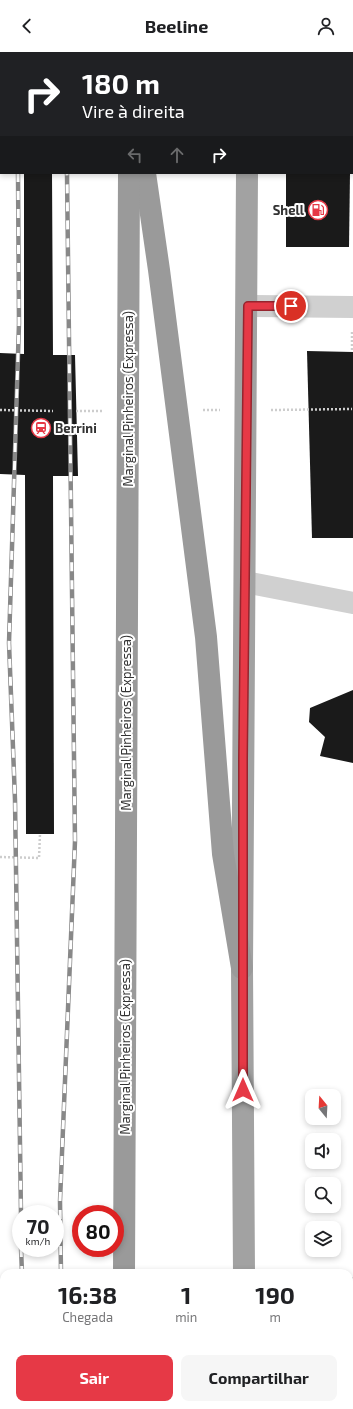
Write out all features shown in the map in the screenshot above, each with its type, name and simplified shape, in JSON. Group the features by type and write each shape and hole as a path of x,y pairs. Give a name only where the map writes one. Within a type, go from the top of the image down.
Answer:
{"highway":[{"name":"Marginal Pinheiros (Expressa)","path":"124,1269 129,174"},
{"path":"145,174 159,270 206,637 223,854 242,968"},
{"path":"244,1269 242,968 248,306 247,174"}],"street":[{"path":"248,306 353,307"},
{"path":"245,582 353,603"}],"path":[{"path":"309,410 352,409"},
{"path":"0,410 53,411"},
{"path":"0,857 39,858 40,834"}],"building":[{"path":"24,174 52,174 53,355 75,355 78,476 53,476 54,834 26,834 25,475 0,474 0,353 24,354"},
{"name":"Shell","path":"286,174 350,174 349,247 286,247"},
{"path":"307,351 353,352 353,538 312,538"},
{"path":"353,690 353,763 320,756 325,737 309,722 310,708"}],"railway":[{"path":"18,174 19,323 9,643 15,800 21,1205"},
{"path":"61,1269 60,1201 75,841 67,174"},
{"path":"21,1257 22,1269"}],"place":[{"name":"Shell","path":"318,210"},
{"name":"Berrini","path":"41,428"}],"route":[{"path":"243,1090 243,759 248,306 291,306"}]}
